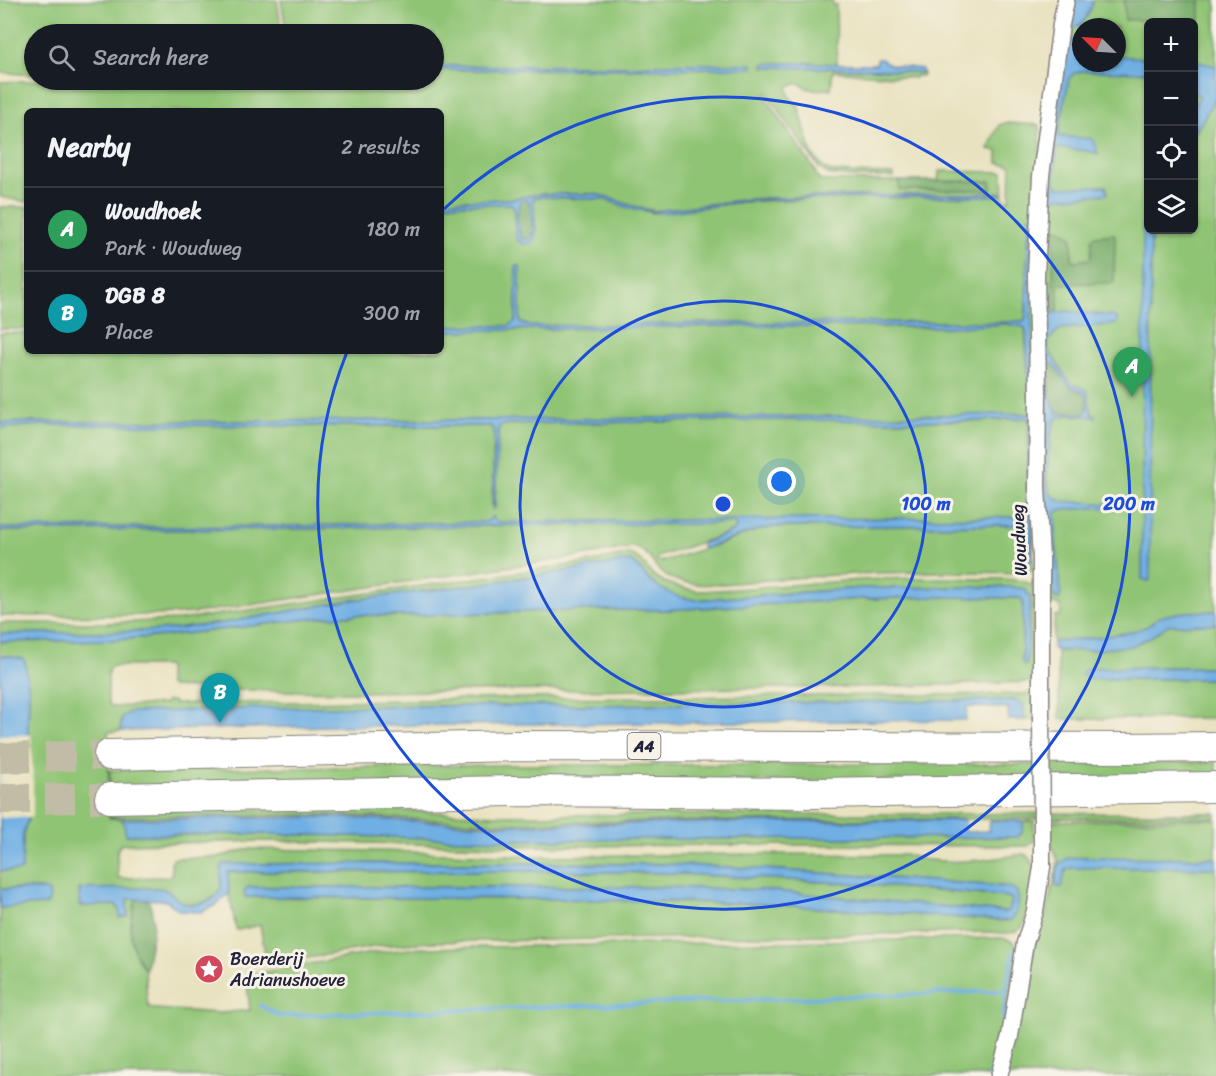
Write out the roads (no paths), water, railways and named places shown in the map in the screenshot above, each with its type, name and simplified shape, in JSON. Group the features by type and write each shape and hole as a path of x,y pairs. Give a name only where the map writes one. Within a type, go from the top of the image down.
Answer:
{"highway":[{"name":"A4","path":"109,755 516,746 1216,747"},
{"path":"110,798 514,791 814,793 1216,787"},
{"path":"814,793 1011,804 1216,803"}],"street":[{"name":"Woudweg","path":"999,1076 1010,1036 1025,943 1035,911 1042,867 1041,558 1036,487 1038,393 1036,275 1041,176 1066,0"}],"water":[{"path":"1073,0 1092,0 1093,3 1086,18 1072,18 1072,72 1079,72 1073,74 1069,79 1058,136 1093,139 1098,154 1057,148 1054,181 1058,187 1106,186 1108,194 1051,198 1047,195 1065,42"},
{"path":"1126,57 1144,58 1144,72 1126,72"},
{"path":"877,59 891,65 922,69 922,73 878,69 764,67 764,64 776,63 876,64"},
{"path":"1198,62 1216,66 1216,97 1198,128 1200,96 1198,95"},
{"path":"753,64 753,68 444,70 444,66"},
{"path":"1002,193 1002,195 987,196 769,200 662,213 631,209 603,199 540,197 533,200 536,233 532,243 525,244 518,241 515,231 514,207 511,204 444,204 444,201 513,199 540,194 595,194 655,211 742,200","holes":["529,200 533,232 530,239 521,238 517,214 521,201"]},
{"path":"1029,216 1032,216 1032,393 1029,393 1026,331 1024,327 1005,324 958,327 723,326 444,331 444,326 509,326 515,321 516,266 520,266 520,322 530,326 1005,322 1024,321"},
{"path":"1143,216 1144,234 1151,234 1150,580 1142,579"},
{"path":"1068,311 1113,316 1118,319 1116,324 1061,329 1049,339 1047,349 1070,383 1087,390 1092,414 1096,415 1096,417 1067,415 1055,419 1050,439 1046,480 1051,495 1061,501 1110,504 1110,507 1060,510 1056,513 1056,543 1061,594 1059,599 1054,597 1045,520 1042,328 1052,313","holes":["1051,363 1069,386 1085,393 1088,404 1085,414 1057,413 1048,379 1048,367"]},
{"path":"1030,414 1032,560 1029,562 1024,560 1023,528 1020,525 774,527 754,531 703,549 701,544 732,532 736,528 735,523 0,531 0,528 484,522 492,517 497,522 1022,517 1026,516 1027,512 1029,420 1026,418 976,421 776,420 507,424 498,429 495,507 493,509 494,431 491,426 43,425 0,428 0,423"},
{"path":"629,561 659,587 674,595 695,600 862,588 1012,587 1025,589 1030,597 1027,664 1024,665 1022,661 1023,600 1019,598 938,597 665,610 360,615 166,636 111,640 0,642 0,634 144,631 223,623 352,600 481,584"},
{"path":"1216,611 1216,624 1168,625 1132,646 1057,651 1053,648 1053,642 1131,632 1148,626 1159,617 1172,614"},
{"path":"0,656 23,659 29,692 30,812 23,835 22,870 19,871 0,871"},
{"path":"1216,667 1216,679 1089,679 1082,675 1084,670 1090,668"},
{"path":"1015,700 1023,704 1024,720 1009,720 1008,708 967,707 966,720 332,726 121,731 123,716 130,712 381,706"},
{"path":"330,817 496,825 965,820 965,832 989,831 990,821 1023,821 1023,826 1022,833 1016,837 512,840 266,834 126,835 123,819"},
{"path":"1085,857 1216,858 1216,868 1072,868 1066,870 1061,887 1057,887 1058,867 1063,860"},
{"path":"223,864 664,864 765,869 1008,887 1015,890 1018,901 1013,918 1007,921 765,904 558,899 245,897 244,891 248,887 662,887 763,890 1004,912 1009,910 1012,901 1008,897 861,884 663,873 228,872 229,894 214,906 201,912 180,911 162,900 128,899 128,916 120,918 116,905 80,906 79,904 80,889 159,888 169,891 185,903 201,904 212,899 219,892"},
{"path":"0,889 46,890 50,899 46,905 0,908"}],"waterway":[{"path":"1003,1020 1014,951"},
{"path":"260,1005 279,1016 1006,991"},
{"path":"990,1076 1000,1040"}],"tunnel":[{"path":"0,758 109,755"},
{"path":"0,799 110,798"}],"place":[{"name":"Woudhoek","path":"1132,397"},
{"name":"DGB 8","path":"220,723"},
{"name":"Boerderij Adrianushoeve","path":"209,969"}]}
